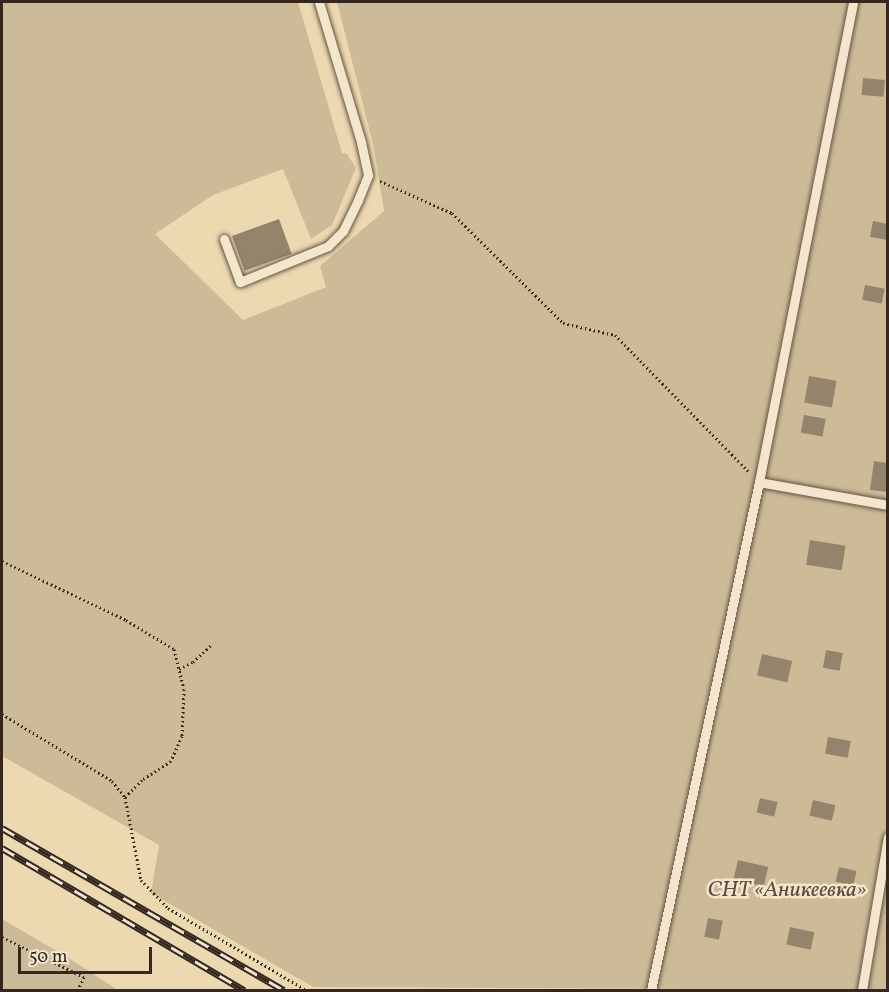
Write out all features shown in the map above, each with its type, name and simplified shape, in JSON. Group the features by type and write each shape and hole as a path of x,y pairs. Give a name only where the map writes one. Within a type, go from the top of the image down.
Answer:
{"lane":[{"path":"224,239 240,282 313,255 343,231 368,175 362,142 319,2"},
{"path":"651,990 759,482 853,2"},
{"path":"759,482 888,505"},
{"path":"862,990 888,837"}],"path":[{"path":"368,175 452,213 563,323 615,335 759,482"},
{"path":"2,561 126,620 174,650 184,689 182,736 171,761 142,780 125,797"},
{"path":"179,669 194,662 212,644"},
{"path":"2,714 112,781 125,797 141,880 168,908 307,990"},
{"path":"2,937 84,977 78,990"}],"green space":[{"name":"СНТ «Аникеевка»","path":"2,2 298,2 342,153 347,154 356,168 332,225 311,239 283,169 213,195 155,234 243,320 326,287 320,266 384,211 374,148 337,2 887,2 887,990 313,987 151,893 159,845 2,756"},
{"path":"2,919 67,957 118,990 2,990"}],"building":[{"path":"863,78 885,80 883,97 862,95"},
{"path":"279,219 292,254 245,271 232,236"},
{"path":"873,221 888,224 888,240 870,237"},
{"path":"865,285 885,289 882,304 862,300"},
{"path":"809,376 837,381 832,407 804,403"},
{"path":"804,415 826,419 823,437 801,433"},
{"path":"874,461 888,463 888,492 870,490"},
{"path":"810,540 846,546 842,570 806,565"},
{"path":"826,650 843,653 840,671 823,668"},
{"path":"762,654 792,661 787,682 757,675"},
{"path":"828,737 851,741 848,758 825,754"},
{"path":"760,798 778,802 774,817 757,813"},
{"path":"813,800 835,805 832,821 809,816"},
{"path":"738,860 768,867 764,886 734,879"},
{"path":"839,867 857,871 853,886 836,882"},
{"path":"708,918 723,921 719,940 704,937"},
{"path":"790,927 814,932 811,950 786,945"}],"railway":[{"path":"2,828 284,990"},
{"path":"2,848 244,990"}]}
